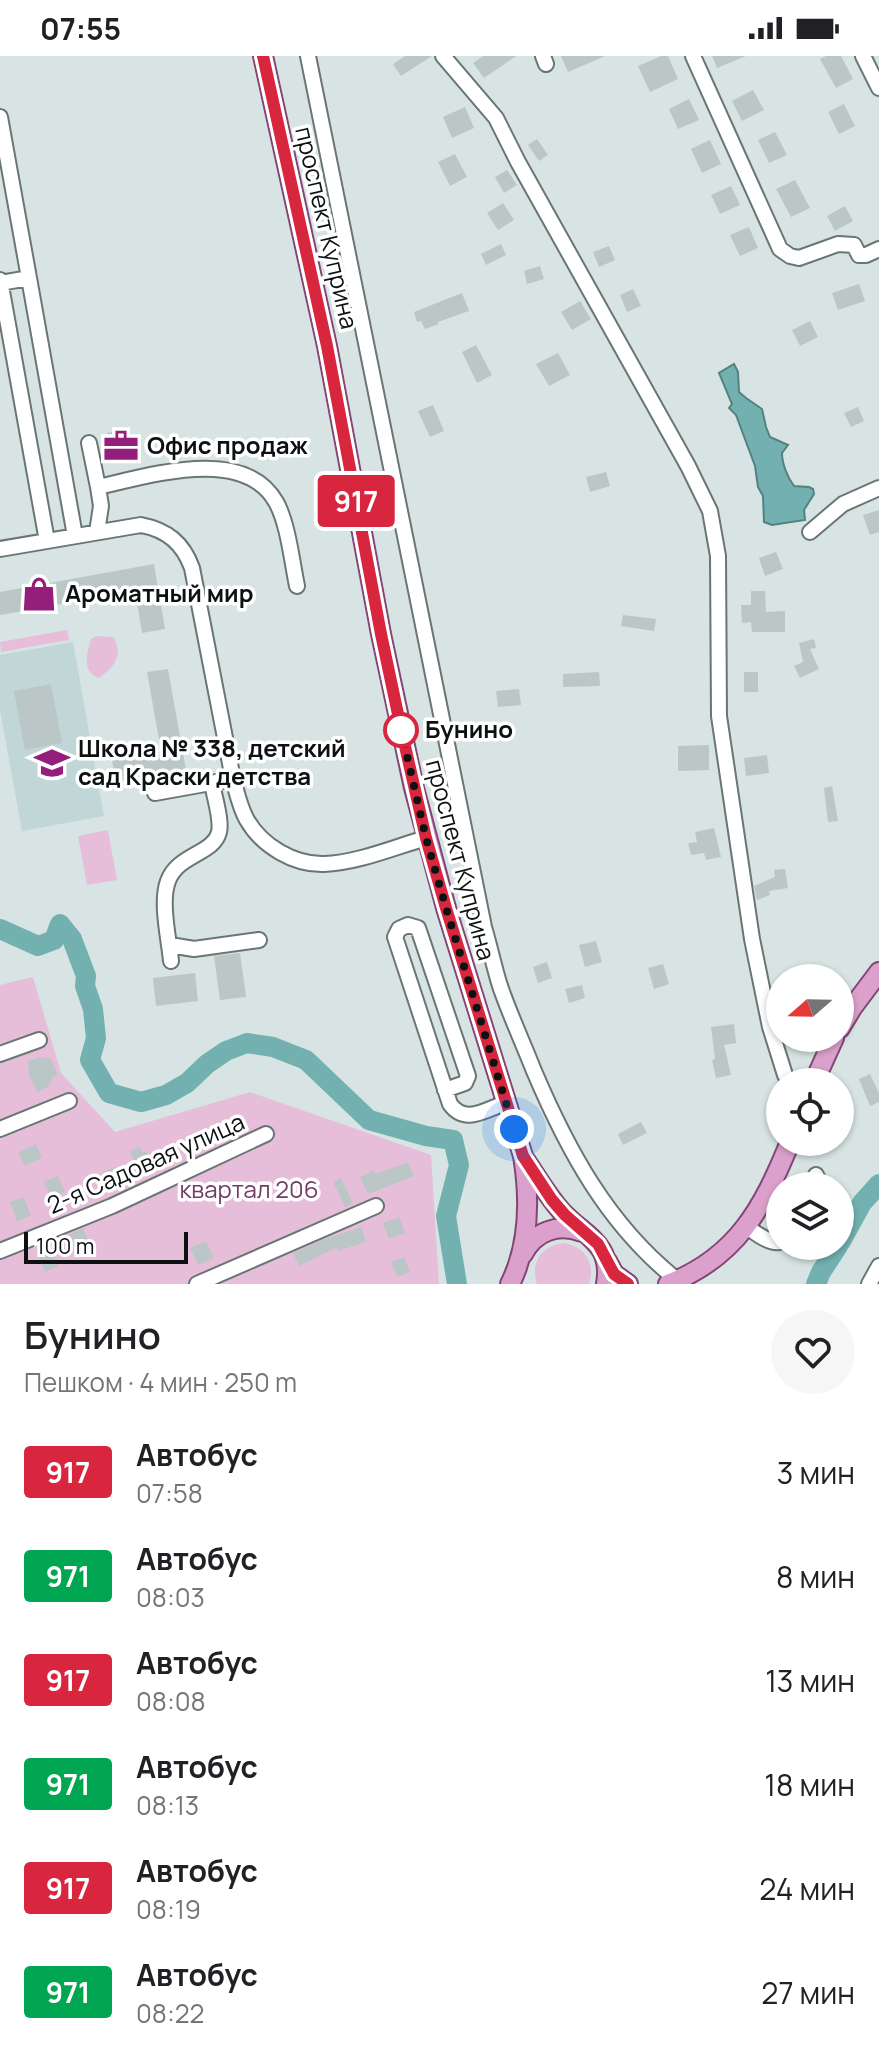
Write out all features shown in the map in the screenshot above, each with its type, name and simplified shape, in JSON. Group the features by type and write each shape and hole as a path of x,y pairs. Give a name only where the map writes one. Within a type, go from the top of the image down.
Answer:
{"main road":[{"name":"проспект Куприна","path":"263,56 327,346 381,634 426,838 523,1156 528,1188 520,1269"},
{"path":"854,1006 879,972"},
{"name":"проспект Куприна","path":"523,1156 552,1200 592,1238 614,1274 628,1284"},
{"path":"672,1282 710,1262 747,1227 765,1199 784,1156"},
{"name":"проспект Куприна","path":"510,1284 532,1241 547,1231 575,1229 592,1238"},
{"path":"606,1284 607,1261"}],"street":[{"path":"308,56 484,927 501,988 548,1104 573,1156 606,1208 672,1282"},
{"path":"443,56 496,118 710,511 718,556 719,716 752,939 770,1027 783,1068"},
{"path":"693,56 780,249 799,258 838,244 854,245 859,255 879,249"},
{"path":"863,56 879,88"},
{"path":"0,117 75,536"},
{"path":"29,278 0,282 3,315 47,541"},
{"path":"3,315 35,309"},
{"path":"89,443 101,506 97,532"},
{"path":"98,487 164,473 211,468 235,472 258,482 273,496 282,515 297,586"},
{"path":"810,532 843,504 879,488"},
{"path":"0,549 141,525 173,538 188,556 192,568 233,779 242,810 256,833 273,848 296,860 323,864 345,862 426,838"},
{"path":"155,793 233,779"},
{"path":"171,961 165,894 169,878 184,859 210,846 220,830 212,783"},
{"path":"445,1090 465,1083 468,1076 418,928 408,925 399,929 395,937 445,1090 452,1108 468,1116 505,1103"},
{"path":"170,945 194,949 259,940"},
{"path":"0,1054 39,1040"},
{"path":"0,1129 69,1101"},
{"name":"2-я Садовая улица","path":"0,1251 112,1206 266,1134"},
{"path":"197,1284 376,1206"},
{"path":"747,1227 766,1239"},
{"path":"869,1284 879,1266"}],"shaded area":[{"name":"Школа № 338, детский сад Краски детства","path":"73,642 104,816 22,831 0,710 0,655"}],"green space":[{"path":"67,630 69,640 1,652 0,642"},
{"path":"97,636 113,637 118,650 113,665 99,678 90,671 87,662 91,639"},
{"path":"108,830 117,880 87,885 78,836"},
{"name":"квартал 206","path":"33,977 61,1073 115,1132 250,1092 431,1155 439,1284 0,1284 0,985"},
{"path":"564,1243 578,1248 587,1257 591,1269 589,1284 537,1284 535,1269 540,1256 550,1247"}],"water":[{"path":"734,364 738,372 739,392 762,409 770,437 788,445 782,457 791,482 794,486 813,489 814,494 804,510 805,520 772,525 764,522 763,496 758,487 755,466 736,415 729,408 732,404 719,373"}],"building":[{"path":"405,56 432,56 401,76 393,64"},
{"path":"483,56 516,56 484,78 473,63"},
{"path":"561,56 605,56 568,72"},
{"path":"668,56 678,79 650,92 638,66"},
{"path":"712,56 746,56 717,68"},
{"path":"841,56 853,79 836,88 820,59"},
{"path":"753,90 764,110 742,121 732,101"},
{"path":"689,99 699,120 678,129 669,109"},
{"path":"844,104 855,126 839,134 828,112"},
{"path":"465,107 474,128 452,138 443,117"},
{"path":"775,132 787,155 769,163 758,140"},
{"path":"537,139 548,155 539,161 528,145"},
{"path":"710,140 721,164 702,173 691,149"},
{"path":"455,154 467,177 450,186 438,162"},
{"path":"507,170 517,185 504,193 495,177"},
{"path":"795,180 810,208 791,217 776,189"},
{"path":"731,186 740,205 720,214 711,195"},
{"path":"503,203 514,220 498,230 487,213"},
{"path":"845,206 853,221 835,231 827,216"},
{"path":"749,227 758,248 740,256 730,235"},
{"path":"501,244 506,255 486,265 481,254"},
{"path":"609,246 615,260 599,267 593,252"},
{"path":"540,266 544,279 527,284 524,271"},
{"path":"859,284 865,301 838,310 832,293"},
{"path":"633,289 641,306 627,312 620,295"},
{"path":"462,293 469,311 425,329 421,321 417,322 414,312"},
{"path":"580,301 591,319 572,330 561,312"},
{"path":"810,321 818,337 800,346 792,330"},
{"path":"476,345 492,375 477,383 462,352"},
{"path":"558,353 570,375 549,386 536,364"},
{"path":"433,405 444,431 430,437 418,411"},
{"path":"858,407 864,421 851,427 844,413"},
{"name":"Офис продаж","path":"128,429 135,458 113,463 107,433"},
{"path":"606,472 610,486 590,492 586,477"},
{"path":"879,510 879,532 870,535 863,515"},
{"path":"776,552 783,569 765,576 759,558"},
{"path":"154,564 165,629 142,633 135,591 0,615 0,592"},
{"path":"751,591 765,591 766,612 785,611 785,632 752,632 751,622 742,623 741,605 751,605"},
{"path":"623,615 656,619 654,631 621,626"},
{"path":"814,639 816,648 810,649 819,669 800,678 794,666 803,662 799,643"},
{"path":"168,669 186,770 116,782 112,760 161,751 147,672"},
{"path":"599,672 600,686 563,687 563,674"},
{"path":"744,672 758,672 758,692 744,692"},
{"path":"51,684 62,743 25,750 14,691"},
{"path":"519,689 521,705 498,707 496,691"},
{"path":"709,745 709,770 678,771 678,746"},
{"path":"767,755 769,773 746,776 744,758"},
{"path":"832,786 838,821 828,822 824,788"},
{"path":"714,828 721,857 706,860 704,853 691,855 688,843 697,842 695,832"},
{"path":"785,869 788,888 769,891 770,895 757,900 754,886 775,877 774,870"},
{"path":"596,941 602,962 585,967 579,945"},
{"path":"240,953 246,997 220,1000 214,956"},
{"path":"547,962 552,978 538,983 533,967"},
{"path":"663,964 669,984 654,989 648,968"},
{"path":"195,973 198,1001 156,1006 153,978"},
{"path":"582,985 585,998 569,1003 565,989"},
{"path":"734,1024 736,1043 724,1045 731,1075 716,1078 711,1027"},
{"path":"40,1057 51,1059 58,1075 53,1077 49,1086 38,1092 29,1076 28,1061"},
{"path":"870,1074 879,1093 879,1102 870,1106 859,1079"},
{"path":"641,1122 647,1133 623,1145 618,1134"},
{"path":"36,1144 42,1158 25,1166 18,1152"},
{"path":"140,1147 142,1152 146,1151 153,1168 139,1174 130,1151"},
{"path":"408,1162 414,1176 368,1194 360,1177 374,1170 376,1174"},
{"path":"115,1167 121,1181 109,1186 103,1172"},
{"path":"58,1176 65,1192 51,1198 44,1182"},
{"path":"341,1178 353,1203 345,1207 333,1182"},
{"path":"24,1197 31,1216 17,1221 10,1202"},
{"path":"399,1217 405,1233 389,1239 383,1223"},
{"path":"361,1227 366,1242 338,1251 337,1247 299,1266 293,1253"},
{"path":"83,1228 89,1243 76,1248 70,1234"},
{"path":"206,1241 214,1258 198,1265 190,1248"},
{"path":"51,1249 58,1266 45,1272 38,1254"},
{"path":"404,1257 410,1272 397,1277 391,1262"}],"waterway":[{"path":"0,929 38,946 54,940 60,924 72,939 86,976 85,986 93,1009 96,1038 90,1060 109,1093 141,1102 166,1095 187,1083 226,1051 247,1043 273,1047 306,1060 369,1120 453,1140 459,1165 446,1216 457,1284"},
{"path":"854,1218 879,1184"},
{"path":"816,1284 829,1260"}],"bus line":[{"name":"917","path":"263,56 327,346 402,733 446,908 523,1156 552,1200 598,1244 614,1274 628,1284"}],"place":[{"name":"Офис продаж","path":"121,446"},
{"name":"Ароматный мир","path":"39,594"},
{"name":"Бунино","path":"401,730"},
{"name":"Школа № 338, детский сад Краски детства","path":"52,763"}],"route":[{"path":"401,730 426,838 514,1129"}]}
